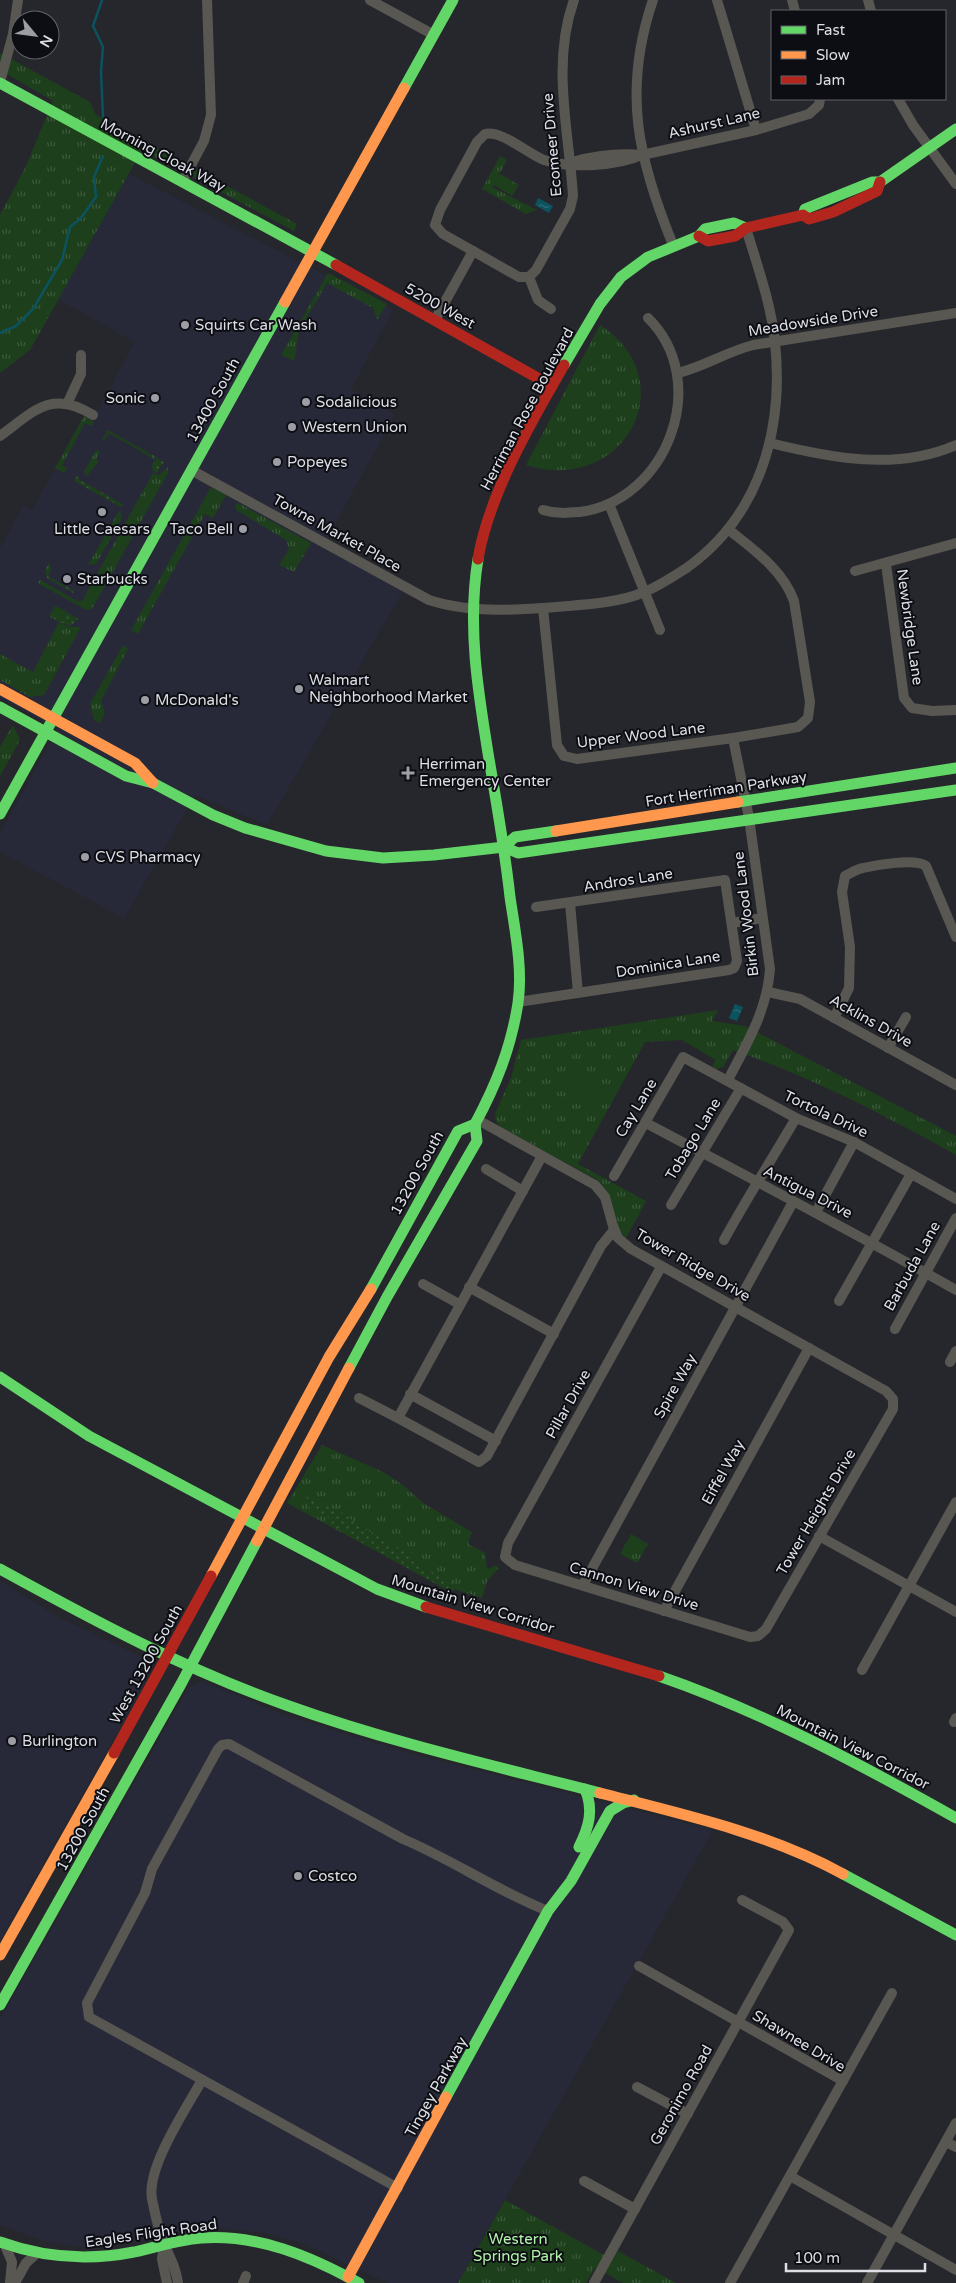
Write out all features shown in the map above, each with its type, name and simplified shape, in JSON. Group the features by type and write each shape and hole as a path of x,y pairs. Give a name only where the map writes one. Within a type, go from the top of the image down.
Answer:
{"main road":[{"name":"13400 South","path":"0,814 453,0"},
{"name":"Morning Cloak Way","path":"0,82 110,144 312,253"},
{"name":"Herriman Rose Boulevard","path":"476,1122 504,1062 518,1002 518,958 504,847 480,702 473,631 474,585 482,536 501,486 552,386 600,304 621,277 648,257 673,245 699,236 706,229 734,223 746,228 803,215 805,209 872,182 880,182 956,129"},
{"name":"5200 West","path":"312,253 552,386"},
{"name":"Fort Herriman Parkway","path":"0,689 135,763 153,783"},
{"name":"Fort Herriman Parkway","path":"0,707 126,776 153,783 213,815 245,828 326,851 383,858 434,855 504,847 518,853 749,818 956,790"},
{"name":"Fort Herriman Parkway","path":"504,847 515,837 956,768"},
{"name":"13200 South","path":"241,1518 329,1357 458,1132 476,1122"},
{"path":"189,1666 387,1297 477,1141 476,1122"},
{"path":"408,1221 425,1231"},
{"name":"Mountain View Corridor","path":"0,1377 89,1436 345,1574 408,1602 658,1676 768,1719 840,1754 956,1818"},
{"name":"West 13200 South","path":"0,1955 168,1656 241,1518"},
{"path":"0,1569 68,1608 168,1656 285,1705 371,1734 722,1824 788,1848 858,1881 956,1935"},
{"name":"13200 South","path":"0,2005 189,1666"},
{"name":"Tingey Parkway","path":"346,2280 548,1911 557,1887 589,1827 591,1806 586,1789"},
{"name":"Tingey Parkway","path":"548,1911 571,1881 610,1811 623,1802 634,1800"},
{"name":"Eagles Flight Road","path":"2,2242 37,2253 70,2257 102,2257 164,2244 211,2238 250,2240 298,2252 346,2280 358,2283"}],"street":[{"path":"0,82 13,34 18,0"},
{"path":"182,182 204,141 211,115 207,0"},
{"path":"370,0 434,35"},
{"name":"Ecomeer Drive","path":"529,277 536,270 570,209 573,196 562,72 569,16 574,0"},
{"path":"653,0 643,38 637,74 635,108 642,155 655,202 673,245"},
{"path":"717,0 756,130"},
{"path":"899,100 929,148 956,184"},
{"name":"Ashurst Lane","path":"473,251 443,234 436,228 436,220 476,142 485,134 497,134 545,160 588,166 629,161 642,155 756,130 809,114 819,102"},
{"name":"Towne Market Place","path":"191,470 429,600 450,607 543,608 591,604 644,593 675,576 707,553 729,530 754,489 770,443 777,395 775,341 769,310 746,228"},
{"path":"435,320 473,251 519,277 529,277 538,300 552,309"},
{"name":"Meadowside Drive","path":"678,373 704,366 742,348 775,341 956,313"},
{"path":"543,510 564,513 584,511 609,504 639,482 663,452 673,429 678,407 678,373 666,340 648,318"},
{"path":"68,402 81,374 81,355"},
{"path":"0,436 41,407 68,402 94,415"},
{"path":"770,443 820,455 861,460 901,459 956,445"},
{"path":"609,504 660,630"},
{"name":"Upper Wood Lane","path":"543,608 556,746 564,756 577,759 733,738 798,727 808,718 810,702 794,600 790,590 776,571 729,530"},
{"path":"855,571 886,564 956,543"},
{"name":"Newbridge Lane","path":"886,564 904,698 912,708 932,711 956,710"},
{"name":"Birkin Wood Lane","path":"728,1080 758,1022 768,992 770,969 749,818 733,738"},
{"path":"834,1018 849,988 850,947 842,892 845,876 861,868 910,862 922,863 926,866 956,937"},
{"name":"Dominica Lane","path":"518,1002 734,968 737,962 725,880"},
{"name":"Andros Lane","path":"536,907 570,904 725,880"},
{"path":"570,904 578,993"},
{"path":"732,923 762,918"},
{"name":"Acklins Drive","path":"768,992 800,999 956,1085"},
{"path":"888,1048 906,1017"},
{"name":"Tortola Drive","path":"683,1056 796,1118 854,1142 956,1199"},
{"name":"Cay Lane","path":"614,1176 683,1056"},
{"name":"Tobago Lane","path":"671,1205 741,1088"},
{"path":"724,1240 752,1188 758,1183 796,1118"},
{"name":"Tower Ridge Drive","path":"476,1122 594,1185 605,1197 618,1238 631,1249 886,1391 893,1399"},
{"name":"Antigua Drive","path":"646,1123 793,1202 816,1212 956,1290"},
{"path":"816,1212 854,1142"},
{"path":"398,1418 542,1156"},
{"path":"486,1169 523,1191"},
{"path":"839,1301 911,1174"},
{"name":"Spire Way","path":"584,1585 793,1202"},
{"name":"Barbuda Lane","path":"895,1330 956,1218"},
{"path":"358,1398 479,1462 487,1456 496,1441 601,1246 614,1230"},
{"name":"Pillar Drive","path":"505,1557 508,1543 661,1266"},
{"path":"423,1284 459,1304"},
{"path":"469,1287 554,1334"},
{"name":"Eiffel Way","path":"664,1611 809,1348"},
{"path":"950,1362 956,1351"},
{"path":"410,1394 496,1441"},
{"name":"Tower Heights Drive","path":"758,1636 766,1629 892,1409 893,1399"},
{"path":"862,1670 956,1502"},
{"path":"819,1536 956,1612"},
{"name":"Cannon View Drive","path":"505,1557 515,1565 750,1637 758,1636"},
{"path":"398,2188 89,2017 86,2006 145,1893 152,1869 222,1745 231,1745 402,1840 428,1849 510,1895 548,1911"},
{"name":"Geronimo Road","path":"594,2283 789,1930 783,1922 742,1900"},
{"name":"Shawnee Drive","path":"639,1966 843,2081 730,2283"},
{"path":"843,2081 892,1994"},
{"path":"178,2283 173,2262 164,2244 152,2198 153,2176 157,2164 202,2080"},
{"path":"637,2087 688,2114"},
{"path":"867,2283 956,2123"},
{"path":"946,2142 956,2147"},
{"path":"790,2176 956,2270"},
{"path":"584,2181 634,2209"},
{"path":"2,2242 12,2262 10,2283"},
{"path":"164,2244 161,2254 167,2283"},
{"path":"15,2283 26,2263 37,2253"}],"shaded area":[{"path":"129,174 393,310 351,389 395,414 323,546 403,591 267,825 195,795 124,918 0,852 0,833 58,729 0,698 0,549 23,506 32,510 84,416 92,420 135,342 58,299"},
{"path":"0,1581 60,1618 138,1655 147,1664 148,1673 146,1681 0,1941"},
{"path":"204,1682 284,1715 408,1753 713,1830 458,2283 388,2283 302,2243 270,2234 221,2228 180,2232 139,2242 90,2248 43,2241 0,2225 0,2019 187,1690 197,1683"}],"green space":[{"path":"0,53 90,102 95,114 297,224 294,231 142,150 30,350 0,373 0,215 26,166 53,101 0,70"},
{"path":"500,156 507,160 494,184 500,174 519,185 512,196 494,185 492,187 537,210 526,214 482,189"},
{"path":"328,273 387,304 377,320 373,308 327,283 299,331 294,361 281,355"},
{"path":"600,325 626,348 638,375 640,402 632,428 615,449 591,464 561,470 526,465"},
{"path":"84,416 94,422 92,426 85,423 62,465 67,468 64,473 55,468"},
{"path":"108,430 156,457 154,459 109,433 104,441 102,440"},
{"path":"96,450 100,452 96,459 99,461 86,477 84,472"},
{"path":"156,458 164,462 157,473 153,471 152,466"},
{"path":"168,467 168,473 92,609 86,610 38,583 40,580 77,601 82,601 153,473 159,475"},
{"path":"76,475 80,480 124,505 121,507 74,481"},
{"path":"211,487 226,495 213,518 205,514 138,634 131,630"},
{"path":"238,503 311,543 294,572 279,565 289,549 286,540 236,510 235,505"},
{"path":"119,511 122,515 121,520 96,564 88,565"},
{"path":"49,562 51,570 48,576 74,591 73,593 47,578 45,570"},
{"path":"55,606 66,611 60,623 70,627 81,627 44,695 30,697 0,680 0,654 33,672 59,622 49,616"},
{"path":"66,612 79,619 70,626 60,622"},
{"path":"123,645 128,649 101,701 105,713 100,723 94,720 90,704"},
{"path":"13,725 20,740 0,776 0,747"},
{"path":"718,1010 712,1021 745,1026 956,1136 956,1155 847,1098 791,1072 733,1050 723,1067 717,1069 712,1066 716,1060 682,1040 645,1042 578,1164 646,1201 626,1238 617,1225 608,1194 596,1179 500,1127 496,1121 495,1114 511,1078 521,1040"},
{"path":"593,1074 597,1098 573,1102 569,1079"},
{"path":"322,1445 383,1472 403,1485 423,1503 472,1532 468,1544 485,1553 487,1569 497,1565 498,1569 487,1581 482,1598 435,1583 287,1503"},
{"path":"305,1496 345,1514 362,1528 380,1536 396,1547 411,1552 428,1570 457,1585 453,1591 441,1587 331,1525 333,1520 307,1506"},
{"path":"631,1534 648,1544 637,1563 620,1554"},
{"name":"Western Springs Park","path":"505,2200 613,2260 618,2251 676,2283 623,2283 595,2267 586,2283 458,2283"}],"water":[{"path":"538,198 553,206 549,213 535,205"},
{"path":"735,1004 743,1007 737,1021 729,1018"}],"waterway":[{"path":"102,0 93,26 103,47 101,71 103,117"},
{"path":"0,333 16,326 33,309 62,260 70,227 81,218 96,197 94,177 103,156"}],"traffic: fast":[{"path":"404,88 453,0"},
{"path":"0,83 336,265"},
{"path":"803,215 805,209 872,182 880,182 956,129"},
{"path":"564,365 600,304 621,277 648,257 699,236 705,229 734,223 746,228"},
{"path":"0,814 285,302"},
{"path":"475,1124 490,1095 507,1051 518,1003 520,977 506,862 481,709 475,659 474,609 478,559"},
{"path":"0,707 126,776 153,783 213,815 245,828 326,851 383,858 434,855 504,847 515,837 556,831"},
{"path":"738,802 956,768"},
{"path":"504,847 518,853 956,790"},
{"path":"371,1289 458,1131 475,1124"},
{"path":"349,1368 387,1297 477,1141 475,1124"},
{"path":"0,1377 89,1436 377,1589 426,1607"},
{"path":"0,2005 181,1684 257,1541"},
{"path":"0,1569 140,1643 212,1676 286,1705 403,1742 600,1793"},
{"path":"659,1676 736,1706 810,1740 956,1818"},
{"path":"579,1847 588,1825 590,1811 585,1789"},
{"path":"446,2097 548,1911 571,1881 610,1811 623,1803 634,1800"},
{"path":"843,1874 956,1935"},
{"path":"0,2242 33,2252 83,2257 117,2255 201,2238 243,2240 263,2243 303,2256 359,2283"}],"traffic: slow":[{"path":"285,302 404,88"},
{"path":"0,689 135,763 153,783"},
{"path":"556,831 738,802"},
{"path":"211,1576 329,1357 371,1289"},
{"path":"257,1541 349,1368"},
{"path":"0,1955 114,1753"},
{"path":"600,1793 693,1817 755,1836 785,1847 843,1874"},
{"path":"348,2277 446,2097"}],"traffic: jam":[{"path":"699,236 708,241 735,236 746,228 803,215 809,219 833,212 877,191 880,182"},
{"path":"336,265 552,386"},
{"path":"478,559 483,534 501,484 525,434 564,365"},
{"path":"114,1753 211,1576"},
{"path":"426,1607 659,1676"}],"place":[{"name":"Squirts Car Wash","path":"185,325"},
{"name":"Sonic","path":"155,398"},
{"name":"Sodalicious","path":"306,402"},
{"name":"Western Union","path":"292,427"},
{"name":"Popeyes","path":"277,462"},
{"name":"Little Caesars","path":"102,512"},
{"name":"Taco Bell","path":"243,529"},
{"name":"Starbucks","path":"67,579"},
{"name":"Walmart Neighborhood Market","path":"299,689"},
{"name":"McDonald's","path":"145,700"},
{"name":"Herriman Emergency Center","path":"408,773"},
{"name":"CVS Pharmacy","path":"85,857"},
{"name":"Burlington","path":"12,1741"},
{"name":"Costco","path":"298,1876"}]}
